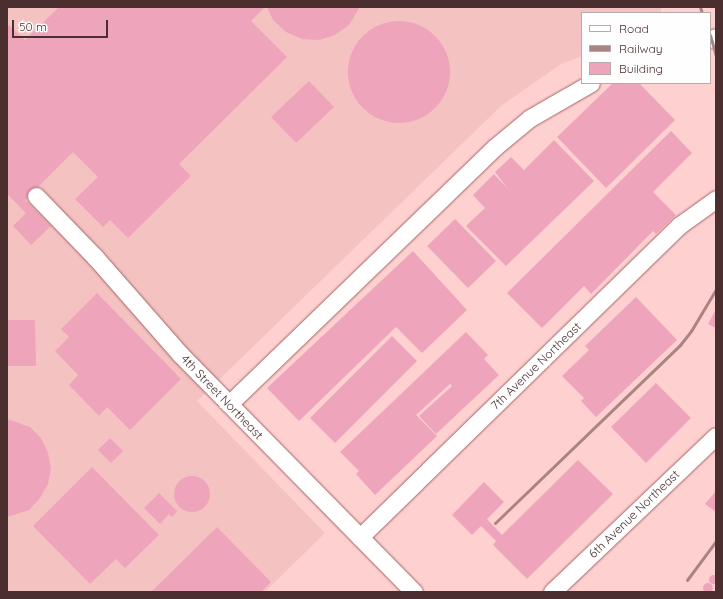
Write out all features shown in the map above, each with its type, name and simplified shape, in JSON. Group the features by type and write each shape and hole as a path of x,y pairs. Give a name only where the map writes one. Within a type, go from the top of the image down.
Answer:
{"street":[{"path":"229,404 409,228 518,127 557,100 589,84"},
{"name":"4th Street Northeast","path":"36,196 95,257 170,343 414,592"},
{"name":"7th Avenue Northeast","path":"360,537 680,225 716,199"},
{"name":"6th Avenue Northeast","path":"552,592 716,436"}],"shaded area":[{"path":"7,7 661,7 661,12 581,12 581,56 561,64 501,106 197,401 325,533 265,592 7,592"}],"building":[{"path":"59,7 265,7 251,21 287,57 179,164 191,176 128,238 110,220 103,227 75,199 98,177 73,152 25,200 51,226 31,245 13,226 26,213 7,194 7,27 9,25 25,40"},
{"path":"267,7 360,7 349,25 335,35 319,40 302,39 286,32 273,20"},
{"path":"399,21 419,25 427,29 435,36 442,44 446,52 450,72 446,92 442,100 435,108 427,115 419,119 399,123 379,119 371,115 363,108 356,100 352,92 348,72 352,52 356,44 363,36 371,29 379,25"},
{"path":"309,81 334,107 296,143 271,117"},
{"path":"612,84 640,84 675,120 606,188 557,137"},
{"path":"671,131 692,153 653,192 676,215 656,234 653,231 591,294 584,286 542,328 507,293"},
{"path":"554,140 594,181 506,266 466,226 485,208 473,195 494,174 508,189 495,172 511,157 524,170"},
{"path":"455,219 496,261 468,288 427,246"},
{"path":"413,251 467,310 422,353 396,327 299,421 267,388"},
{"path":"97,293 181,379 130,430 107,407 99,416 69,385 78,375 55,351 69,337 61,329"},
{"path":"636,297 677,340 596,417 581,401 584,398 562,376 589,350 585,346"},
{"path":"716,309 716,328 708,324"},
{"path":"7,320 35,320 36,366 7,366"},
{"path":"466,332 488,355 484,359 499,375 436,434 419,416 452,386 450,384 416,415 437,436 375,495 356,474 359,471 340,452"},
{"path":"392,336 417,361 335,443 310,418"},
{"path":"656,383 691,418 646,463 611,427"},
{"path":"7,419 30,427 41,438 48,453 51,469 48,484 40,498 29,510 7,517"},
{"path":"110,438 123,451 111,463 98,450"},
{"path":"578,460 613,494 527,579 493,545 496,541 481,526 472,535 452,515 484,482 504,502 487,519 502,535"},
{"path":"92,467 159,535 125,568 116,559 90,584 33,526"},
{"path":"196,476 205,481 209,487 209,501 205,507 196,512 188,512 179,507 175,501 174,490 179,481 185,477"},
{"path":"716,491 716,512 705,504"},
{"path":"159,493 177,511 172,517 169,514 160,524 144,508"},
{"path":"217,527 271,582 261,592 151,592"},
{"path":"713,574 718,579 713,584 708,579"},
{"path":"706,583 710,583 712,584 712,592 706,593 703,590 703,586"}],"railway":[{"path":"700,7 702,12"},
{"path":"711,38 716,56"},
{"path":"495,523 680,345 691,331 716,289"},
{"path":"687,580 716,541"}]}
